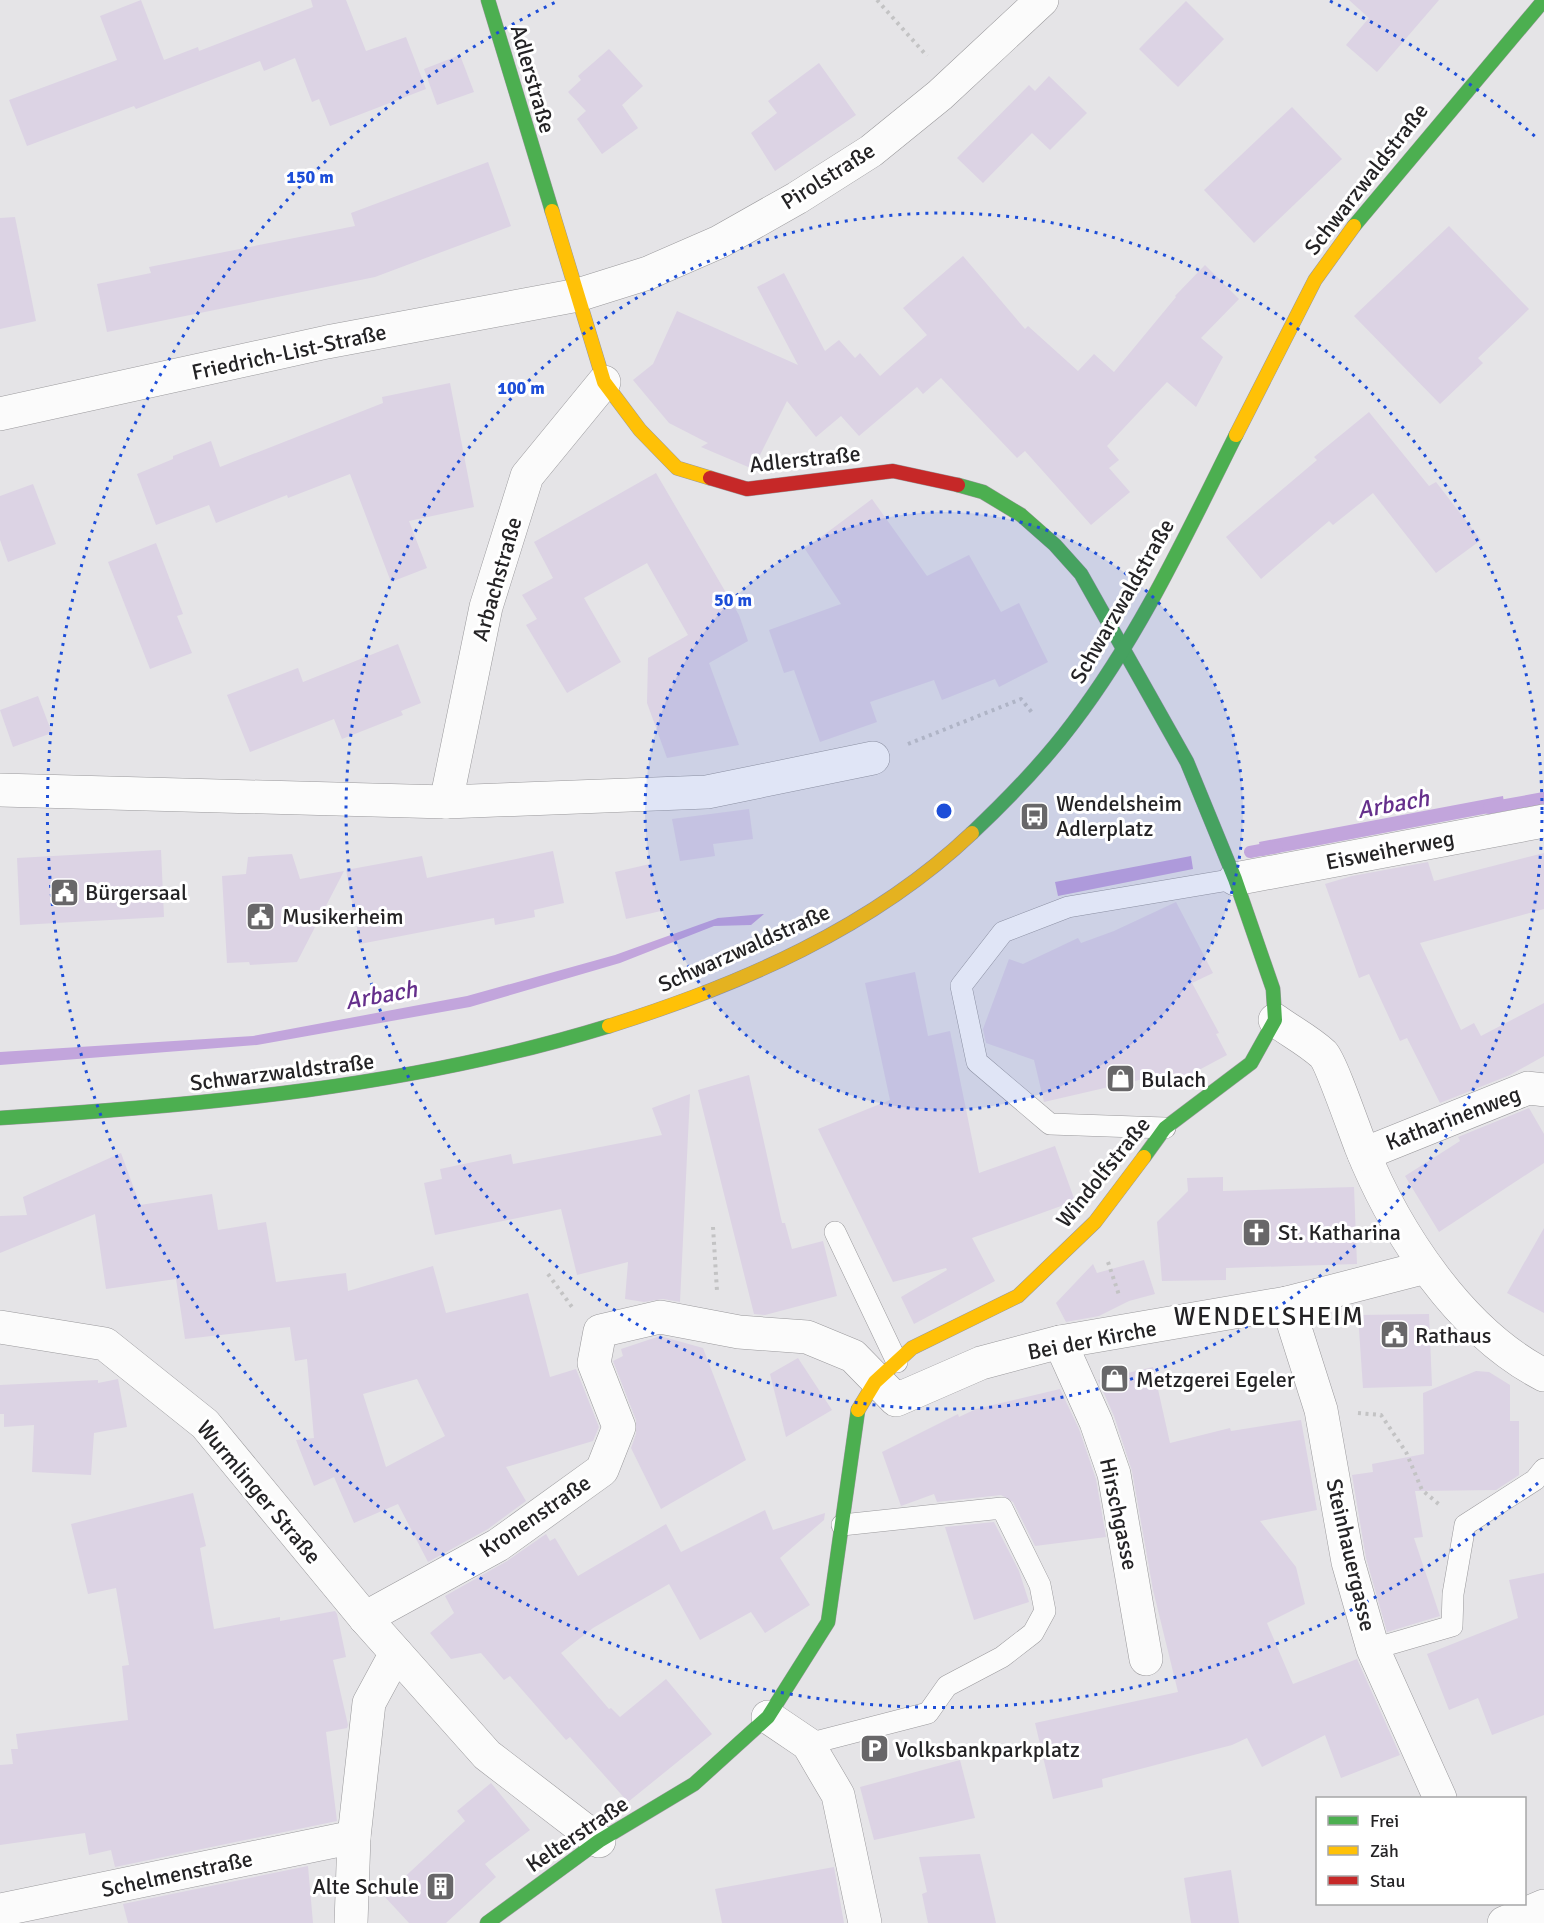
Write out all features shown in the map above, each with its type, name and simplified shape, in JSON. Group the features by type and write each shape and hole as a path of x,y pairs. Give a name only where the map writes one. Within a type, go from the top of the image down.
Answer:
{"street":[{"name":"Adlerstraße","path":"488,0 604,381 640,430 677,468 747,489 893,471 983,492 1021,515 1068,559 1081,574 1124,649"},
{"name":"Pirolstraße","path":"578,295 658,268 719,242 788,203 871,151 952,84 1042,0"},
{"name":"Schwarzwaldstraße","path":"0,1118 233,1101 396,1078 482,1061 644,1014 732,981 823,940 886,902 944,858 998,807 1056,744 1124,649 1167,572 1322,268 1441,117 1541,9"},
{"name":"Friedrich-List-Straße","path":"0,414 327,342 578,295"},
{"name":"Arbachstraße","path":"446,802 486,607 527,476 604,381"},
{"path":"1124,649 1187,762 1236,879 1274,990 1275,1020 1325,1056 1391,1214 1426,1268 1476,1323 1527,1366 1544,1375"},
{"path":"0,790 446,802 707,792 873,758"},
{"name":"Eisweiherweg","path":"1236,879 1544,821"},
{"name":"Windolfstraße","path":"694,1784 768,1717 828,1622 856,1413 886,1372 912,1348 1018,1296 1095,1222 1165,1128 1251,1063 1275,1020"},
{"name":"Katharinenweg","path":"1364,1154 1528,1088 1544,1090"},
{"name":"Bei der Kirche","path":"886,1372 896,1400 981,1363 1060,1342 1143,1330 1287,1304 1426,1268"},
{"name":"Steinhauergasse","path":"1287,1304 1321,1410 1348,1562 1372,1649 1440,1797"},
{"name":"Kronenstraße","path":"365,1618 498,1545 602,1470 619,1427 594,1362 600,1331 660,1317 720,1328 807,1337 886,1372"},
{"name":"Wurmlinger Straße","path":"0,1327 105,1344 204,1424 365,1618 487,1755 599,1841"},
{"name":"Hirschgasse","path":"1060,1342 1096,1422 1114,1474 1146,1659"},
{"path":"351,1923 354,1837 369,1702 396,1653"},
{"path":"768,1717 808,1744 838,1795 865,1923"},
{"name":"Kelterstraße","path":"487,1923 599,1841 694,1784"},
{"name":"Schelmenstraße","path":"0,1910 354,1837"},
{"path":"1488,1905 1497,1923"},
{"path":"1504,1923 1544,1906"}],"lane":[{"path":"1165,1128 1050,1124 976,1062 962,986 1003,932 1068,907 1236,879"},
{"path":"835,1232 886,1372"},
{"path":"1372,1649 1452,1626 1453,1594 1465,1525 1535,1480 1544,1468"},
{"path":"808,1744 928,1713 947,1686 1002,1657 1033,1633 1045,1611 1040,1585 1002,1508 842,1524"}],"path":[{"path":"877,0 952,84"},
{"path":"941,731 1021,699 1056,744"},
{"path":"1095,1222 1124,1308 1143,1330"},
{"path":"713,1227 720,1328"},
{"path":"1321,1410 1381,1415 1406,1452 1422,1490 1465,1525"}],"shaded area":[{"path":"1503,796 1505,810 1262,856 1259,842"},
{"path":"1191,856 1193,869 1058,896 1055,882"},
{"path":"764,914 751,925 714,926 620,963 470,1007 257,1045 0,1065 0,1052 253,1036 467,996 615,955 718,918"}],"building":[{"path":"141,0 164,60 198,47 199,51 313,7 311,0 346,0 366,51 406,37 426,89 330,126 319,99 312,102 295,58 264,71 260,61 136,109 134,106 27,146 9,100 117,60 100,16"},
{"path":"1349,0 1439,0 1377,72 1346,45 1369,18"},
{"path":"1186,1 1224,39 1178,87 1139,49"},
{"path":"609,49 643,86 622,105 638,128 602,154 577,119 586,111 568,92 581,80 578,76"},
{"path":"460,55 474,92 437,105 424,69"},
{"path":"819,63 856,115 775,171 751,133 777,113 768,101"},
{"path":"1049,76 1087,113 1050,150 1032,133 983,183 957,158 1029,85 1035,91"},
{"path":"1292,107 1342,159 1254,243 1204,190"},
{"path":"488,162 511,226 375,277 107,332 97,284 151,273 149,267 355,226 351,213"},
{"path":"15,217 36,321 0,329 0,218"},
{"path":"1449,226 1529,309 1478,358 1483,363 1440,404 1354,316"},
{"path":"963,256 1025,329 1028,326 1078,371 1094,354 1114,372 1175,296 1205,265 1239,299 1201,338 1223,357 1196,407 1167,382 1107,446 1119,460 1109,468 1130,492 1091,525 1025,451 1017,458 941,378 923,394 917,387 859,436 841,416 816,437 787,401 753,469 701,447 708,443 669,423 633,380 653,364 677,311 798,365 757,287 784,273 825,351 839,340 855,358 860,353 880,376 927,335 903,308"},
{"path":"450,383 474,507 409,521 427,568 391,582 350,474 288,498 287,495 216,523 209,505 156,525 137,474 173,459 173,456 211,441 220,467 383,403 382,397"},
{"path":"1369,412 1429,486 1436,482 1481,540 1436,573 1373,493 1333,525 1329,521 1261,579 1226,537 1317,460 1314,457"},
{"path":"656,473 739,615 748,641 709,663 739,745 667,758 647,703 648,658 688,635 647,563 584,598 621,662 567,693 526,625 537,619 522,595 553,578 534,542"},
{"path":"33,484 56,544 8,562 0,540 0,496"},
{"path":"872,499 927,576 969,555 1001,612 1019,603 1048,662 999,687 995,679 942,700 934,680 870,702 877,722 820,742 794,670 784,673 769,630 841,604 805,549"},
{"path":"156,543 183,614 177,616 192,653 150,669 108,562"},
{"path":"398,644 421,703 401,711 403,715 342,739 334,719 250,752 227,695 298,668 303,682"},
{"path":"38,696 52,733 13,747 0,710"},
{"path":"749,809 753,839 713,844 715,856 680,861 672,819"},
{"path":"161,850 164,917 20,925 17,858"},
{"path":"553,851 564,903 534,910 535,917 495,925 494,918 360,944 346,870 422,856 427,878"},
{"path":"1544,853 1544,909 1420,943 1461,1030 1474,1023 1481,1036 1544,1003 1544,1056 1510,1075 1440,1103 1407,1038 1400,1041 1369,974 1359,978 1325,884 1352,876 1428,862 1434,881"},
{"name":"Musikerheim","path":"292,854 300,879 344,871 297,962 250,965 249,962 227,963 222,876 246,874 248,857"},
{"path":"650,864 661,911 626,919 615,872"},
{"path":"1176,902 1213,973 1192,983 1219,1033 1216,1034 1227,1055 1169,1086 1165,1074 1044,1102 1034,1060 986,1043 983,1029 1009,959 1023,964 1078,938 1081,943 1114,931"},
{"path":"915,972 928,1036 950,1031 979,1173 1055,1146 1075,1201 972,1238 995,1281 914,1324 901,1297 947,1270 946,1268 893,1282 818,1129 890,1100 865,983"},
{"path":"749,1075 782,1223 785,1223 792,1249 823,1241 837,1296 765,1315 754,1314 698,1090"},
{"path":"690,1094 680,1302 663,1299 644,1302 625,1299 628,1262 577,1275 561,1209 435,1235 424,1183 442,1179 440,1169 511,1154 513,1164 662,1135 652,1108"},
{"path":"1529,1108 1544,1134 1544,1163 1439,1232 1405,1176 1460,1141 1458,1137"},
{"path":"121,1153 140,1205 212,1194 218,1230 266,1222 276,1282 346,1273 348,1291 433,1266 446,1313 528,1293 550,1377 576,1369 599,1427 593,1441 506,1467 526,1501 488,1529 428,1562 398,1504 354,1523 334,1477 314,1486 296,1440 314,1438 307,1359 295,1361 290,1327 185,1339 176,1279 106,1289 95,1214 0,1253 0,1216 27,1215 23,1197","holes":["417,1379 445,1436 386,1467 363,1394"]},
{"name":"St. Katharina","path":"1223,1177 1223,1191 1354,1187 1357,1264 1226,1268 1226,1280 1162,1281 1157,1222 1188,1191 1187,1178"},
{"path":"1544,1228 1544,1313 1507,1293"},
{"path":"1144,1260 1155,1294 1129,1301 1099,1316 1066,1322 1056,1303 1093,1264 1097,1273"},
{"name":"Rathaus","path":"1429,1314 1432,1386 1363,1388 1358,1315"},
{"path":"660,1336 703,1348 746,1460 661,1509 631,1448 636,1434 636,1420 613,1361 623,1356 621,1349"},
{"path":"798,1358 832,1410 786,1437 770,1374"},
{"path":"1153,1367 1170,1443 1230,1428 1231,1431 1301,1420 1317,1510 1260,1521 1296,1567 1305,1604 1267,1623 1293,1684 1357,1659 1400,1755 1341,1778 1325,1735 1262,1767 1247,1738 1232,1745 1102,1779 1103,1787 1053,1799 1035,1723 1178,1692 1153,1590 1132,1471 1114,1416 1098,1380"},
{"path":"1476,1371 1489,1372 1510,1385 1510,1421 1519,1421 1519,1475 1496,1490 1415,1491 1423,1537 1414,1538 1440,1616 1387,1632 1366,1558 1352,1475 1373,1472 1372,1464 1424,1454 1423,1393"},
{"path":"118,1379 127,1427 94,1433 91,1475 32,1472 34,1425 4,1427 4,1414 0,1414 0,1385 98,1380 98,1383"},
{"path":"1060,1389 1079,1429 1096,1479 1106,1537 1035,1546 1013,1502 1001,1495 937,1502 934,1494 901,1506 882,1452 958,1414 959,1417 976,1409"},
{"path":"193,1493 206,1546 200,1548 214,1629 280,1617 280,1621 335,1611 337,1614 346,1657 333,1660 348,1725 347,1728 326,1732 337,1821 115,1867 111,1850 89,1855 85,1833 0,1845 0,1765 13,1764 11,1749 18,1749 16,1734 128,1720 122,1666 129,1665 116,1588 88,1594 71,1524"},
{"path":"765,1510 773,1530 825,1513 824,1520 780,1558 810,1605 765,1633 751,1612 700,1640 669,1584 593,1628 561,1653 609,1709 611,1708 620,1717 666,1679 712,1734 628,1802 570,1737 566,1740 510,1676 504,1680 481,1653 451,1659 430,1633 454,1613 445,1596 507,1561 546,1534 550,1541 555,1538 578,1576 666,1524 681,1552"},
{"path":"994,1522 1019,1571 1029,1602 974,1620 945,1527"},
{"path":"1544,1573 1544,1715 1492,1735 1478,1698 1449,1710 1427,1654 1518,1618 1509,1580"},
{"path":"960,1760 975,1818 874,1840 860,1787"},
{"name":"Alte Schule","path":"491,1783 530,1830 485,1864 496,1877 446,1923 409,1923 384,1896 465,1821 457,1811"},
{"path":"980,1854 996,1923 928,1923 922,1894 927,1892 919,1857"},
{"path":"308,1866 313,1923 128,1923 123,1904"},
{"path":"834,1867 844,1923 722,1923 715,1889"},
{"path":"1231,1870 1239,1923 1191,1923 1184,1878"}],"waterway":[{"name":"Arbach","path":"1489,808 1544,798"},
{"name":"Arbach","path":"1250,852 1277,847"}],"traffic: fast":[{"path":"488,0 552,211"},
{"path":"1354,226 1544,0"},
{"path":"972,833 1012,794 1062,738 1120,655 1181,546 1236,435"},
{"path":"958,485 983,492 1021,515 1055,545 1081,574 1187,762 1235,879 1273,989 1275,1020 1251,1063 1165,1128 1144,1157"},
{"path":"0,1118 154,1107 308,1090 459,1064 534,1047 609,1026"},
{"path":"487,1923 599,1841 694,1784 768,1717 828,1622 858,1410"}],"traffic: slow":[{"path":"552,211 604,382 640,430 677,468 710,478"},
{"path":"1236,435 1315,280 1354,226"},
{"path":"609,1026 707,992 802,950 892,897 933,867 972,833"},
{"path":"858,1410 875,1382 912,1348 1018,1296 1095,1222 1144,1157"}],"traffic: jam":[{"path":"710,478 747,489 893,471 958,485"}],"place":[{"name":"Wendelsheim Adlerplatz","path":"1035,816"},
{"name":"Bürgersaal","path":"64,892"},
{"name":"Musikerheim","path":"261,916"},
{"name":"Bulach","path":"1120,1079"},
{"name":"St. Katharina","path":"1257,1232"},
{"name":"Rathaus","path":"1394,1335"},
{"name":"Metzgerei Egeler","path":"1115,1379"},
{"name":"Volksbankparkplatz","path":"874,1749"},
{"name":"Alte Schule","path":"440,1886"}],"district":[{"name":"WENDELSHEIM","path":"1269,1317"}]}
